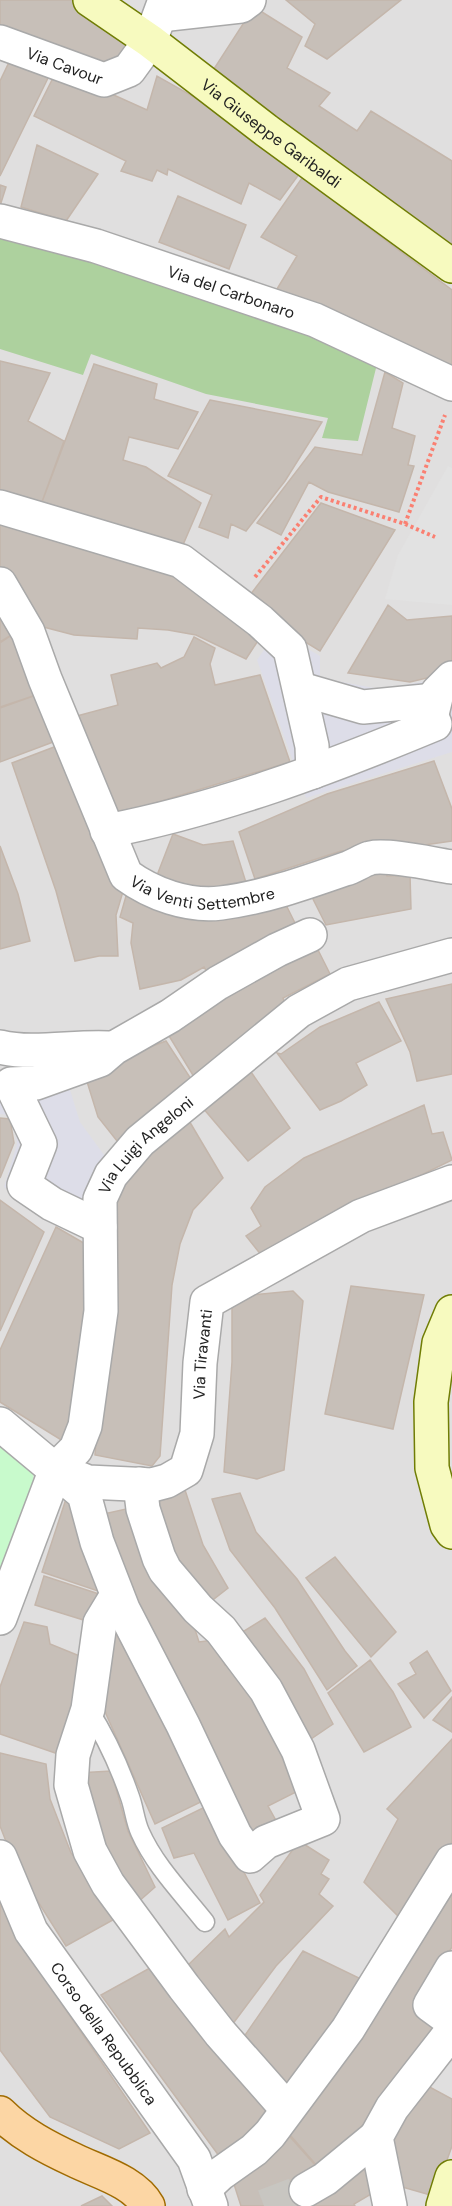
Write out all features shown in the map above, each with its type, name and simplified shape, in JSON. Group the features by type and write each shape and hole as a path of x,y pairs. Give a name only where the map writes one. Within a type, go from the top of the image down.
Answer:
{"main road":[{"name":"Via Giuseppe Garibaldi","path":"90,0 158,19 267,131 452,266"},
{"path":"452,1312 439,1343 431,1402 432,1467 447,1525 452,1532"},
{"path":"0,2113 10,2123 44,2145 119,2182 143,2197 148,2206"},
{"path":"443,2206 452,2177"}],"street":[{"path":"158,19 241,6 249,0"},
{"name":"Via Cavour","path":"0,42 104,80 129,70 158,19"},
{"name":"Via del Carbonaro","path":"0,221 96,246 315,321 450,396"},
{"path":"0,507 181,561 232,602 260,621 291,649 312,746 313,772"},
{"name":"Via Venti Settembre","path":"0,584 28,632 45,679 126,875 143,888 191,902 220,904 270,892 346,869 368,859 452,867"},
{"path":"432,714 437,693 452,678"},
{"path":"107,831 147,823 208,806 313,772 435,724 425,701 363,707 301,689"},
{"path":"100,1227 52,1204 24,1185 40,1144 11,1084 36,1083 100,1060 114,1048 170,1016 236,972 310,935"},
{"name":"Via Luigi Angeloni","path":"0,1618 56,1468 76,1449 85,1426 101,1311 100,1199 111,1175 140,1141 299,1011 348,984 452,955"},
{"path":"0,1047 46,1050 83,1047 114,1048"},
{"name":"Via Tiravanti","path":"56,1468 88,1482 152,1485 167,1482 186,1470 197,1434 200,1363 207,1302 362,1216 452,1182"},
{"path":"0,1424 56,1468 84,1494 97,1542 117,1595 149,1664 183,1725 235,1834 250,1856 266,1842 323,1819 298,1750 266,1690 221,1630 198,1609 162,1564 143,1509 140,1484"},
{"path":"117,1595 100,1623 88,1709 73,1755 71,1785 90,1851 108,1884 184,1986 220,2033 287,2109"},
{"name":"Corso della Repubblica","path":"0,1857 31,1931 194,2159 207,2198"},
{"path":"207,2198 220,2174 254,2150 270,2134 348,2029 452,1861"},
{"path":"452,1968 430,2005 452,2021"},
{"path":"306,2190 325,2179 376,2137 392,2109 452,2031"},
{"path":"376,2137 390,2206"}],"lane":[{"path":"88,1709 104,1734 118,1763 131,1799 139,1832 157,1862 205,1922"}],"path":[{"path":"405,524 450,396"},
{"path":"232,602 321,497 405,524 435,537"}],"shaded area":[{"path":"0,0 452,0 452,2206 0,2206"},
{"path":"448,466 452,468 452,605 385,599 398,555"},
{"path":"277,631 320,656 320,678 380,689 452,677 452,752 306,798 257,660"},
{"path":"0,1071 64,1071 80,1122 107,1159 87,1237 4,1187 17,1144 14,1116 0,1114"}],"green space":[{"path":"0,231 140,272 378,360 358,441 322,438 328,418 206,394 91,354 83,375 0,349"},
{"path":"0,1441 34,1466 32,1495 0,1581"}],"building":[{"path":"0,0 78,0 135,41 125,64 94,63 0,31"},
{"path":"286,0 401,0 327,59 305,46 315,24"},
{"path":"254,7 302,37 287,68 330,93 319,106 357,131 371,111 452,161 452,249 210,75"},
{"path":"13,54 52,70 0,176 0,81"},
{"path":"56,72 147,110 157,76 235,120 300,173 280,200 249,183 241,204 168,169 167,175 157,170 152,181 121,171 126,161 34,116"},
{"path":"37,145 98,174 66,221 21,207"},
{"path":"304,175 349,213 452,290 452,375 277,289 297,256 261,237"},
{"path":"0,185 6,187 0,206"},
{"path":"178,196 246,225 229,269 159,242"},
{"path":"0,361 50,373 28,421 64,441 39,510 0,500"},
{"path":"94,364 157,384 154,399 198,412 178,449 129,437 123,460 146,467 201,503 179,554 39,510"},
{"path":"385,372 403,383 392,428 415,436 408,465 414,466 399,512 328,492 309,482 281,535 257,523 315,447 362,455"},
{"path":"210,400 322,422 285,481 246,531 231,524 228,538 199,527 212,495 168,476"},
{"path":"321,503 395,530 320,651 243,604"},
{"path":"0,512 174,563 263,633 246,659 196,635 168,630 138,628 137,639 74,635 36,625 0,576"},
{"path":"0,602 18,631 0,642"},
{"path":"388,605 407,620 452,616 452,672 410,682 348,673"},
{"path":"18,631 39,694 0,707 0,643"},
{"path":"194,637 215,648 210,664 215,685 260,675 290,762 109,817 73,717 118,705 111,675 157,663 161,668 184,657"},
{"path":"39,694 61,739 0,762 0,708"},
{"path":"62,744 124,888 116,915 118,956 99,956 75,961 56,891 12,763"},
{"path":"434,761 452,809 452,841 390,850 341,851 255,879 239,832 327,794"},
{"path":"173,834 203,845 233,841 248,889 170,890 156,878"},
{"path":"0,846 18,894 30,941 0,949"},
{"path":"383,863 387,876 410,875 411,909 326,925 311,895"},
{"path":"128,889 283,899 301,935 208,974 204,967 181,980 140,989 131,943 133,923 120,917"},
{"path":"312,938 330,974 283,998 286,1007 199,1085 166,1031"},
{"path":"452,984 452,1074 417,1081 410,1052 386,999"},
{"path":"379,1002 401,1041 356,1063 367,1085 341,1101 320,1110 277,1053 281,1054 320,1027"},
{"path":"166,1041 197,1088 121,1146 98,1117 84,1072"},
{"path":"251,1072 290,1128 248,1161 203,1108"},
{"path":"424,1105 432,1134 443,1132 452,1160 334,1218 266,1261 246,1236 261,1226 251,1208 265,1187 304,1158"},
{"path":"185,1114 223,1178 193,1210 180,1244 172,1285 160,1456 152,1466 95,1455 103,1344 105,1224 136,1160"},
{"path":"0,1118 10,1119 14,1143 0,1178"},
{"path":"0,1200 44,1232 0,1331"},
{"path":"56,1227 94,1249 71,1446 0,1402 0,1350"},
{"path":"351,1286 424,1295 393,1429 325,1414"},
{"path":"293,1291 303,1301 284,1470 257,1479 224,1472 232,1362 232,1297"},
{"path":"185,1490 203,1545 228,1588 205,1606 171,1569 151,1494"},
{"path":"240,1493 256,1532 297,1579 357,1666 327,1690 275,1608 230,1550 212,1499"},
{"path":"67,1496 107,1594 42,1572"},
{"path":"135,1507 190,1614 199,1642 213,1640 225,1665 234,1661 300,1790 268,1806 279,1826 247,1841 135,1612 99,1515"},
{"path":"335,1557 396,1632 371,1657 306,1578"},
{"path":"44,1576 99,1594 90,1622 35,1605"},
{"path":"119,1611 205,1800 155,1824 106,1714 97,1669"},
{"path":"265,1618 304,1669 333,1724 308,1741 236,1636"},
{"path":"24,1622 47,1627 50,1644 87,1659 61,1755 0,1734 0,1687"},
{"path":"427,1651 451,1691 424,1718 398,1684 416,1674 410,1663"},
{"path":"370,1660 393,1692 411,1727 364,1752 328,1693"},
{"path":"452,1697 452,1732 433,1720"},
{"path":"452,1739 452,1842 401,1919 364,1882 398,1819 387,1809"},
{"path":"0,1753 46,1764 50,1799 71,1853 120,1916 66,1946 16,1867 0,1826"},
{"path":"111,1771 128,1831 155,1887 137,1903 105,1857 78,1773"},
{"path":"209,1805 260,1903 228,1920 194,1853 174,1858 162,1828"},
{"path":"299,1841 329,1860 321,1874 329,1879 319,1894 333,1906 276,1966 229,2029 183,1970 225,1929 229,1937 264,1902 260,1895"},
{"path":"452,1872 452,1947 428,1987 443,2025 382,2107 318,2167 284,2128"},
{"path":"0,1903 64,2007 150,2133 119,2149 50,2117 0,2050"},
{"path":"303,1951 361,1979 289,2092 239,2044"},
{"path":"159,1963 275,2115 225,2164 101,1995"},
{"path":"424,2084 452,2099 452,2146 434,2196 402,2187 391,2125"},
{"path":"283,2129 324,2175 306,2197 280,2206 241,2206 232,2178"},
{"path":"363,2152 378,2190 354,2204 355,2206 308,2206 307,2197"},
{"path":"102,2196 112,2206 81,2206"}],"tunnel":[{"path":"264,2206 306,2190"}]}
